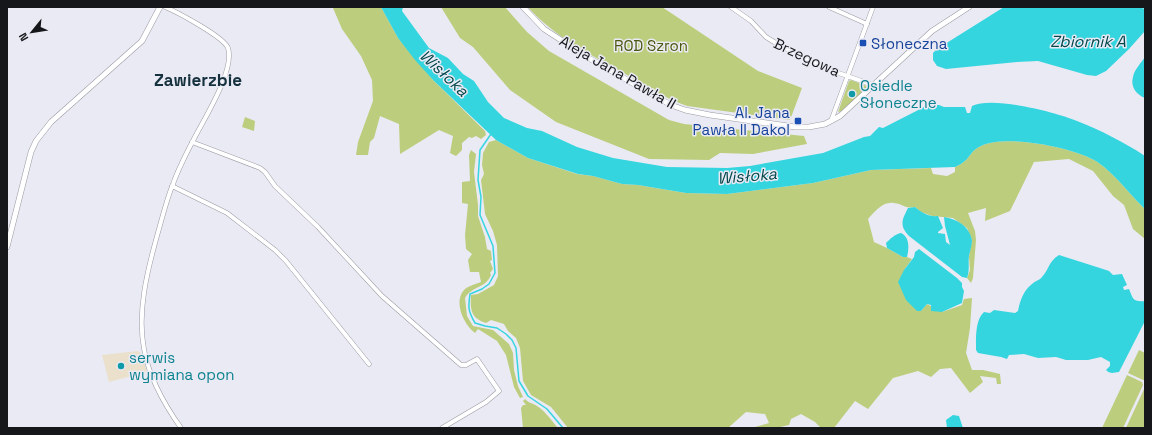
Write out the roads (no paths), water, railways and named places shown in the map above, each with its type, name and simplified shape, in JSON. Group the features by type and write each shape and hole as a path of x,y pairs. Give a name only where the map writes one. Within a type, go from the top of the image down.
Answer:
{"street":[{"path":"7,247 31,152 36,141 51,122 142,41 160,7"},
{"path":"166,7 223,42 227,46 229,61 222,84 192,142 172,186 152,254 142,308 144,348 154,382 169,411 180,428"},
{"name":"Aleja Jana Pawła II","path":"522,7 544,29 587,57 656,97 685,110 795,127 809,127 825,124 846,112 932,31 968,7"},
{"name":"Brzegowa","path":"731,7 750,21 766,37 779,45 827,69 848,76"},
{"path":"829,7 867,24"},
{"path":"831,121 873,7"},
{"path":"848,76 873,85"},
{"path":"192,142 260,168 265,172 275,186 318,227 382,296 461,365 466,365 477,359 494,386 499,391 486,402 442,428"},
{"path":"172,186 227,212 275,250 286,261 369,364"}],"water":[{"name":"Wisłoka","path":"381,7 403,7 402,11 429,48 448,58 463,74 474,81 488,102 504,118 527,128 542,131 577,147 613,158 667,167 727,168 750,166 823,153 870,136 879,127 883,128 928,105 965,107 967,113 970,113 972,106 982,103 1009,104 1024,106 1067,117 1112,137 1145,156 1145,209 1101,164 1084,155 1055,147 1006,141 981,146 965,161 955,167 871,170 813,183 727,194 686,193 638,185 622,184 593,176 578,174 528,158 496,140 433,80 415,60 398,38"},
{"name":"Zbiornik A","path":"1004,7 1139,7 1145,9 1145,31 1106,71 1096,76 1087,75 1038,61 946,69 937,66 933,60 933,53 937,49"},
{"path":"1145,57 1145,98 1139,95 1135,90 1132,81 1135,72"},
{"path":"915,207 926,214 938,216 943,228 938,233 945,234 946,242 950,245 944,217 958,221 968,231 972,240 967,278 962,277 909,236 906,232 902,222 904,216 908,208"},
{"path":"901,233 907,240 907,257 903,257 887,248 886,243 891,238"},
{"path":"919,249 962,283 964,291 962,303 942,312 931,311 931,305 927,304 921,311 917,311 906,300 898,282 904,270 914,257 915,252"},
{"path":"1059,255 1109,271 1113,275 1122,274 1127,285 1123,287 1124,290 1129,289 1134,299 1138,301 1145,301 1145,321 1119,372 1112,373 1107,371 1106,370 1110,366 1110,362 1101,357 1088,360 1066,360 1056,357 1038,358 1024,354 1009,355 1007,359 978,353 976,350 976,335 981,315 984,312 990,313 994,310 1015,313 1018,311 1026,290 1045,274 1053,260"},
{"path":"953,415 959,416 963,428 947,428 946,420"}],"waterway":[{"path":"491,134 480,150 478,180 481,197 480,215 493,246 495,273 489,284 470,294 470,312 475,323 497,328 512,340 516,348 519,381 528,396 547,409 563,428"}],"place":[{"name":"Słoneczna","path":"863,43"},
{"name":"Osiedle Słoneczne","path":"852,94"},
{"name":"Al. Jana Pawła II Dakol","path":"798,121"},
{"name":"serwis wymiana opon","path":"121,366"}],"district":[{"name":"Zawierzbie","path":"198,80"}],"park label":[{"name":"ROD Szron","path":"651,45"}]}
